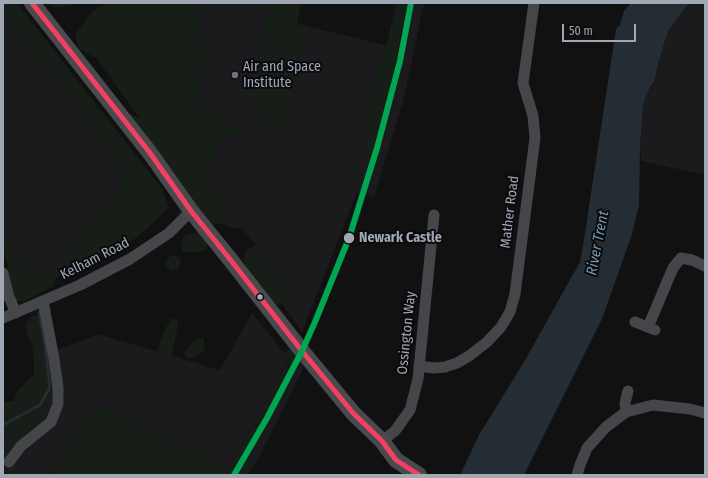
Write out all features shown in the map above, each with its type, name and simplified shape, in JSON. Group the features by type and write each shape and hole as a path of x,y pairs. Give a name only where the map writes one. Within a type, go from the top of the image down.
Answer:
{"main road":[{"path":"32,3 150,153 191,211 302,351 353,413 382,441 396,460 419,475"}],"street":[{"name":"Mather Road","path":"419,366 434,368 445,367 457,363 469,356 487,342 499,330 510,312 515,294 535,138 533,116 523,83 534,3"},
{"name":"Kelham Road","path":"3,318 80,285 130,259 169,233 191,211"},
{"name":"Ossington Way","path":"382,441 395,431 410,410 418,379 434,215"},
{"path":"635,322 651,328 673,268 681,258 692,260 705,266"},
{"path":"3,273 8,297 16,313"},
{"path":"9,462 21,446 51,422 58,404 58,388 43,301"},
{"path":"626,412 625,403 628,391"},
{"path":"577,475 587,448 606,427 626,412 653,405 690,409 705,413"}],"shaded area":[{"path":"3,3 17,3 162,189 169,208 136,238 21,295 3,248"},
{"path":"3,3 17,3 162,189 169,208 136,238 74,270 68,265 66,253 82,238 88,220 109,208 118,193 124,173 70,97 57,75 38,59 3,12"},
{"path":"46,3 76,3 55,8"},
{"path":"106,3 203,3 196,39 209,42 196,103 244,132 244,120 252,122 249,138 221,132 207,180 219,197 224,212 224,224 207,224 127,113 140,118 96,58 79,49 75,36 87,17 100,6 103,7"},
{"path":"189,3 301,3 297,24 394,47 373,150 394,71 407,3 424,3 404,98 374,197 357,192 302,332 253,263 257,247 242,228 230,228 219,221 199,196"},
{"path":"252,3 301,3 297,24 308,26 287,123 281,125 271,125 257,114 253,102 248,100 269,7"},
{"path":"396,3 407,3 394,71 372,155 366,155 363,146 365,122 374,91 373,78 381,64"},
{"path":"689,3 705,3 705,175 641,161 640,145 643,107 646,96 654,83 667,34"},
{"path":"198,232 207,239 207,250 193,252 182,251 181,244 184,236"},
{"path":"3,233 16,255 24,259 34,279 52,273 55,276 54,286 22,302 12,300 7,283 9,272 3,252"},
{"path":"257,244 263,250 261,260 281,277 289,294 287,303 277,305 255,286 247,271 244,261 246,250"},
{"path":"174,255 179,258 181,264 177,269 171,271 164,265 169,257"},
{"path":"252,313 289,359 230,466 94,402 49,475 3,475 3,425 40,405 53,387 48,354 98,334 220,370"},
{"path":"41,314 47,339 51,381 49,395 40,417 27,435 13,439 3,433 3,402 14,401 17,392 34,374 33,349 25,324 32,316"},
{"path":"172,318 178,320 170,360 158,355 158,350 165,329"},
{"path":"204,338 205,350 194,358 187,359 184,353 195,340"},
{"path":"290,349 295,354 252,438 228,475 49,475 94,402 230,466 289,360 284,353"},
{"path":"295,354 304,367 257,461 248,475 228,475 252,438"}],"water":[{"name":"River Trent","path":"631,3 689,3 667,34 654,83 646,96 643,107 640,145 639,205 631,237 602,319 524,475 460,475 479,435 524,362 580,262 616,29 620,25 624,11"}],"waterway":[{"path":"3,425 40,405 50,387 39,312"}],"transit line":[{"path":"32,3 150,153 191,211 302,351 353,413 382,441 396,460 419,475"},
{"path":"234,475 267,418 302,351 349,238 377,148 400,61 411,3"}],"place":[{"name":"Air and Space Institute","path":"235,75"},
{"name":"Newark Castle","path":"349,238"}]}
